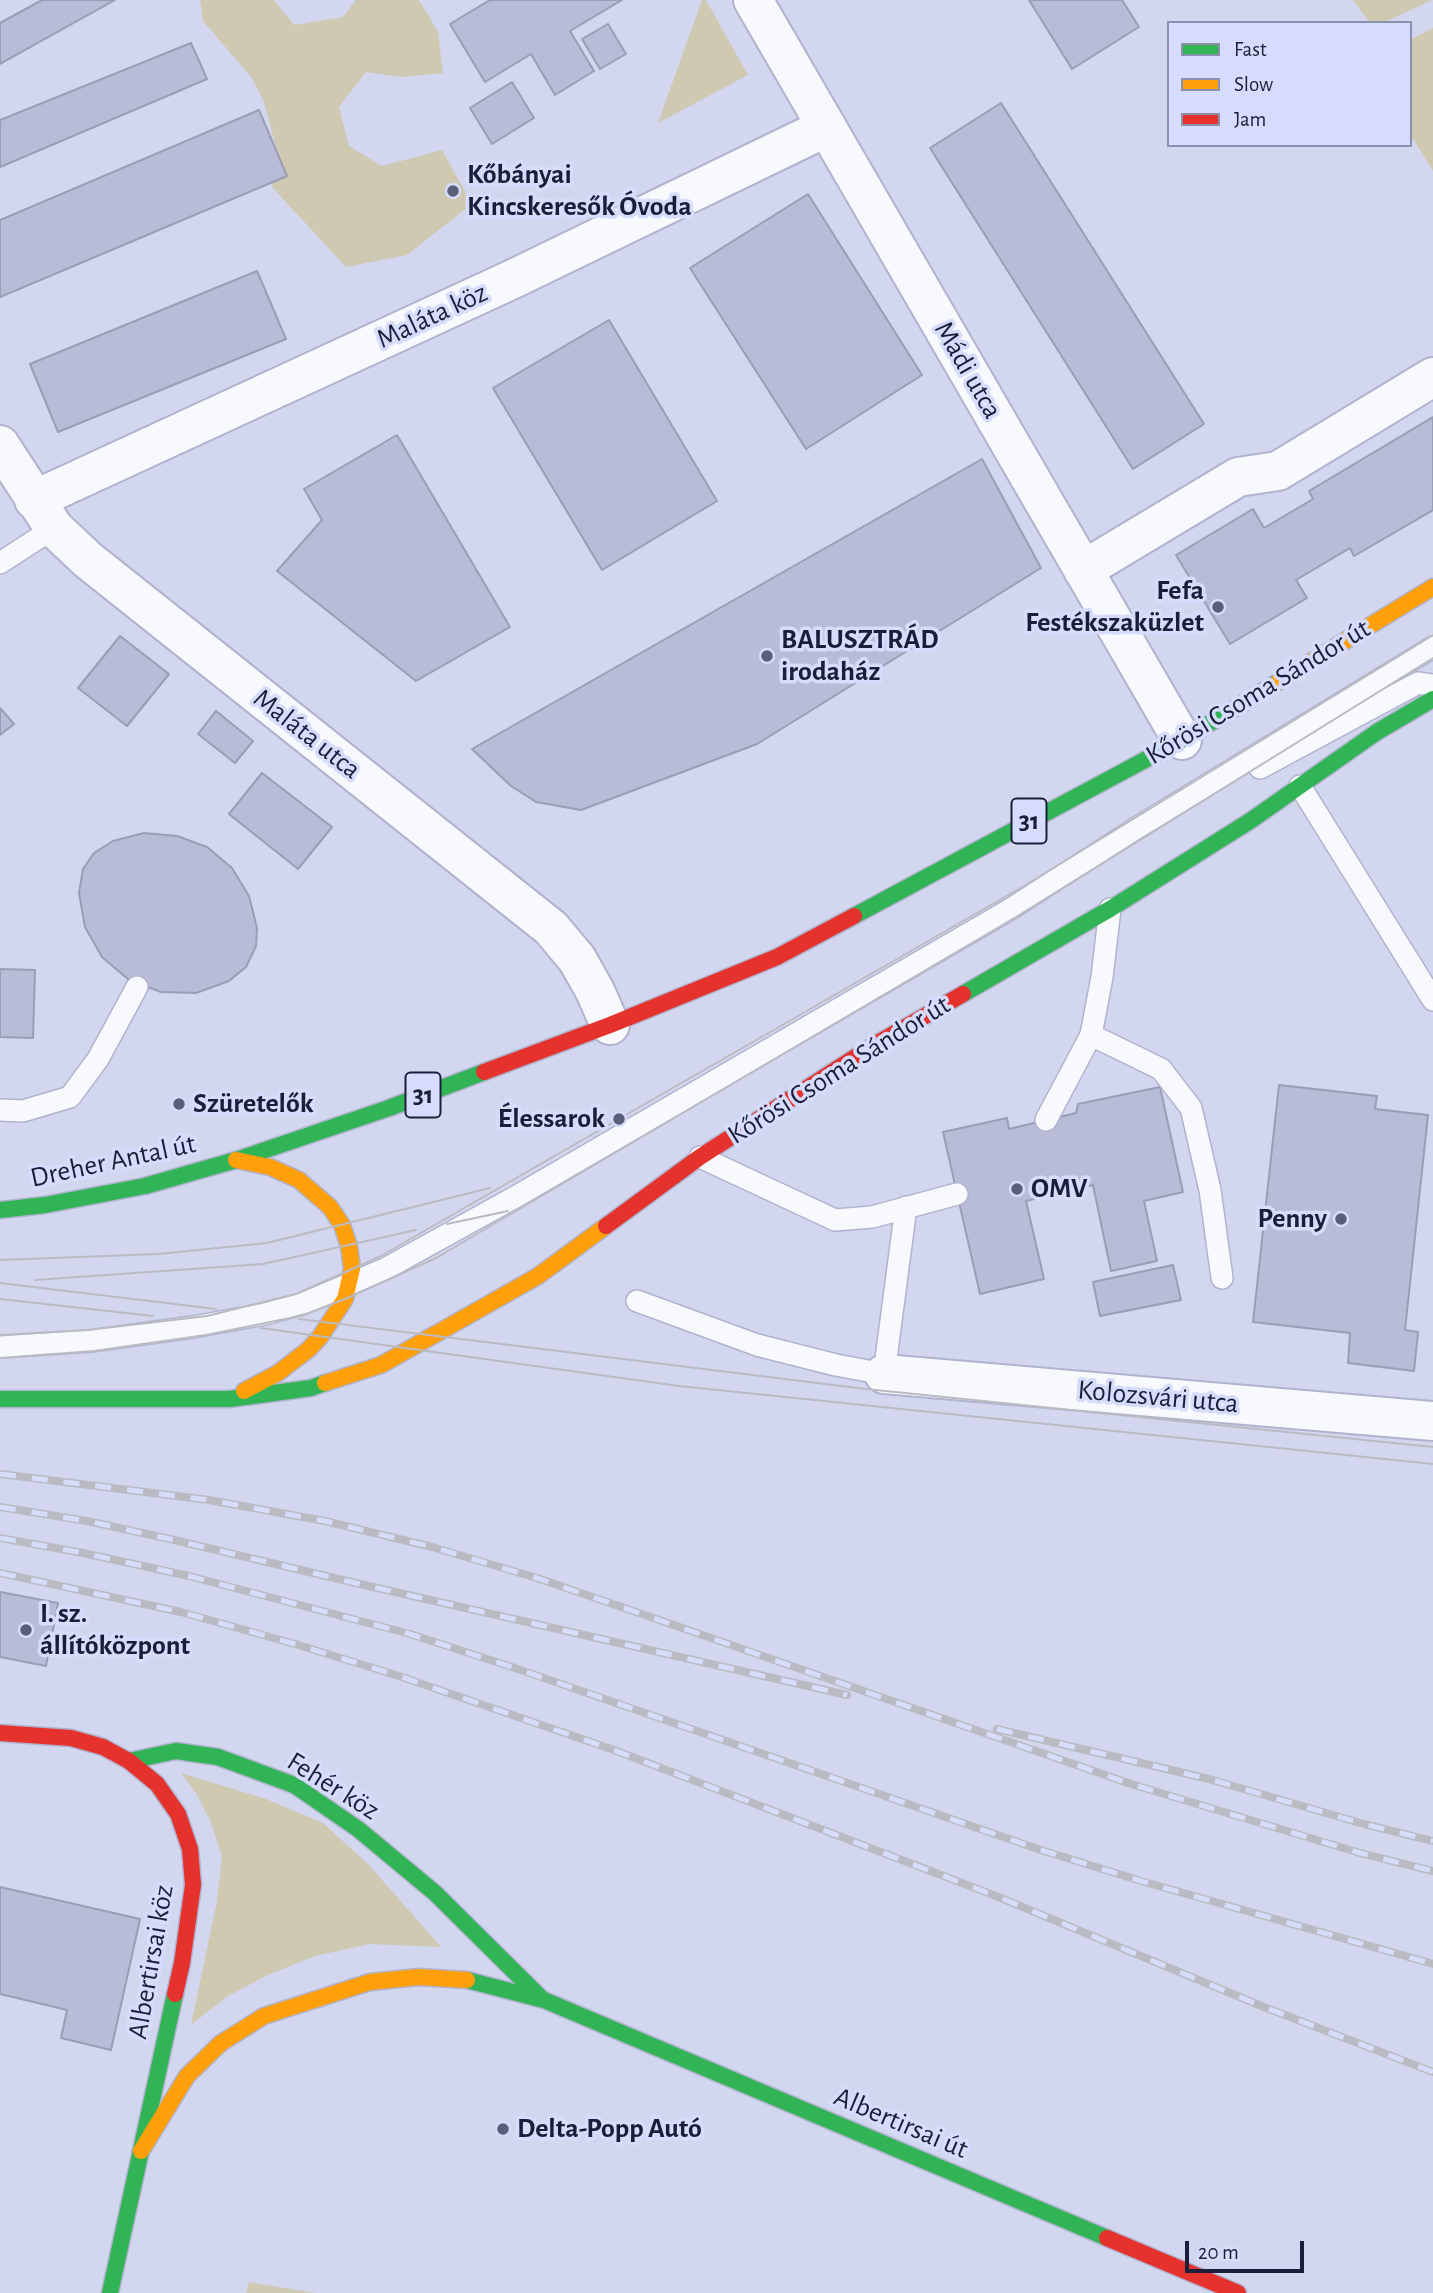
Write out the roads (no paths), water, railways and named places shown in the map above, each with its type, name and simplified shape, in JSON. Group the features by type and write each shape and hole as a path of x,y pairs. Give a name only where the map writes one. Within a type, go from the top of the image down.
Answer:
{"main road":[{"name":"Kőrösi Csoma Sándor út","path":"236,1160 388,1108 610,1025 777,957 1182,740 1433,587"},
{"name":"Kőrösi Csoma Sándor út","path":"230,1399 311,1388 381,1365 538,1276 700,1157 871,1047 1110,909 1250,821 1377,732 1433,699"},
{"path":"0,1399 230,1399 278,1373 309,1349 345,1299 349,1284 352,1269 349,1246 342,1225 330,1207 299,1180 271,1167 236,1160"},
{"name":"Dreher Antal út","path":"0,1210 45,1205 145,1186 236,1160"},
{"path":"0,1732 71,1738 103,1747 129,1761"},
{"name":"Fehér köz","path":"129,1761 176,1751 218,1757 294,1785 358,1829 435,1893 544,2000"},
{"name":"Albertirsai köz","path":"110,2293 182,1963 194,1885 190,1849 178,1814 157,1784 129,1761"},
{"name":"Albertirsai köz","path":"141,2151 187,2076 221,2043 264,2016 370,1982 419,1977 469,1980 544,2000"},
{"name":"Albertirsai út","path":"544,2000 1238,2293"}],"street":[{"name":"Mádi utca","path":"753,0 1182,740"},
{"name":"Maláta köz","path":"44,514 500,285 827,127"},
{"path":"1083,570 1238,477 1278,471 1433,377"},
{"name":"Maláta utca","path":"0,444 44,514 88,560 551,928 577,959 610,1025"},
{"name":"Kolozsvári utca","path":"884,1374 1433,1421"}],"lane":[{"path":"0,563 44,514"},
{"path":"0,1347 91,1341 193,1327 285,1310 406,1258 1009,909 1433,647"},
{"path":"1135,829 1218,791 1418,683 1433,685"},
{"path":"1300,786 1433,1000"},
{"path":"1046,1120 1091,1035 1102,977 1110,909"},
{"path":"0,1110 23,1111 69,1097 99,1059 137,987"},
{"path":"1091,1035 1161,1069 1191,1108 1210,1190 1222,1278"},
{"path":"700,1157 835,1220 872,1217 957,1194"},
{"path":"638,1301 757,1345 884,1374 906,1207"}],"tram line":[{"path":"0,1335 88,1330 207,1316 296,1294 379,1257 1024,886 1433,635"},
{"path":"0,1358 94,1351 206,1335 290,1318 345,1299 436,1258 1016,917 1433,658"},
{"path":"0,1260 159,1254 267,1243 490,1188"},
{"path":"447,1224 508,1211"},
{"path":"35,1280 263,1264 416,1230"},
{"path":"0,1283 216,1309"},
{"path":"0,1299 153,1316"},
{"path":"299,1319 866,1389 1433,1447"},
{"path":"261,1328 679,1386 1433,1464"}],"railway":[{"path":"0,1474 209,1500 325,1521 432,1547 537,1578 1131,1784 1360,1853 1433,1871"},
{"path":"0,1507 87,1521 170,1539 847,1695"},
{"path":"0,1538 189,1576 410,1634 1038,1849 1433,1964"},
{"path":"0,1573 181,1612 295,1644 399,1676 614,1750 996,1896 1264,2007 1433,2072"},
{"path":"997,1729 1209,1779 1433,1841"}],"place":[{"name":"Kőbányai Kincskeresők Óvoda","path":"453,191"},
{"name":"Fefa Festékszaküzlet","path":"1218,607"},
{"name":"BALUSZTRÁD irodaház","path":"767,656"},
{"name":"Szüretelők","path":"179,1104"},
{"name":"Élessarok","path":"619,1119"},
{"name":"OMV","path":"1017,1189"},
{"name":"Penny","path":"1341,1219"},
{"name":"I. sz. állítóközpont","path":"26,1630"},
{"name":"Delta-Popp Autó","path":"503,2129"}]}
